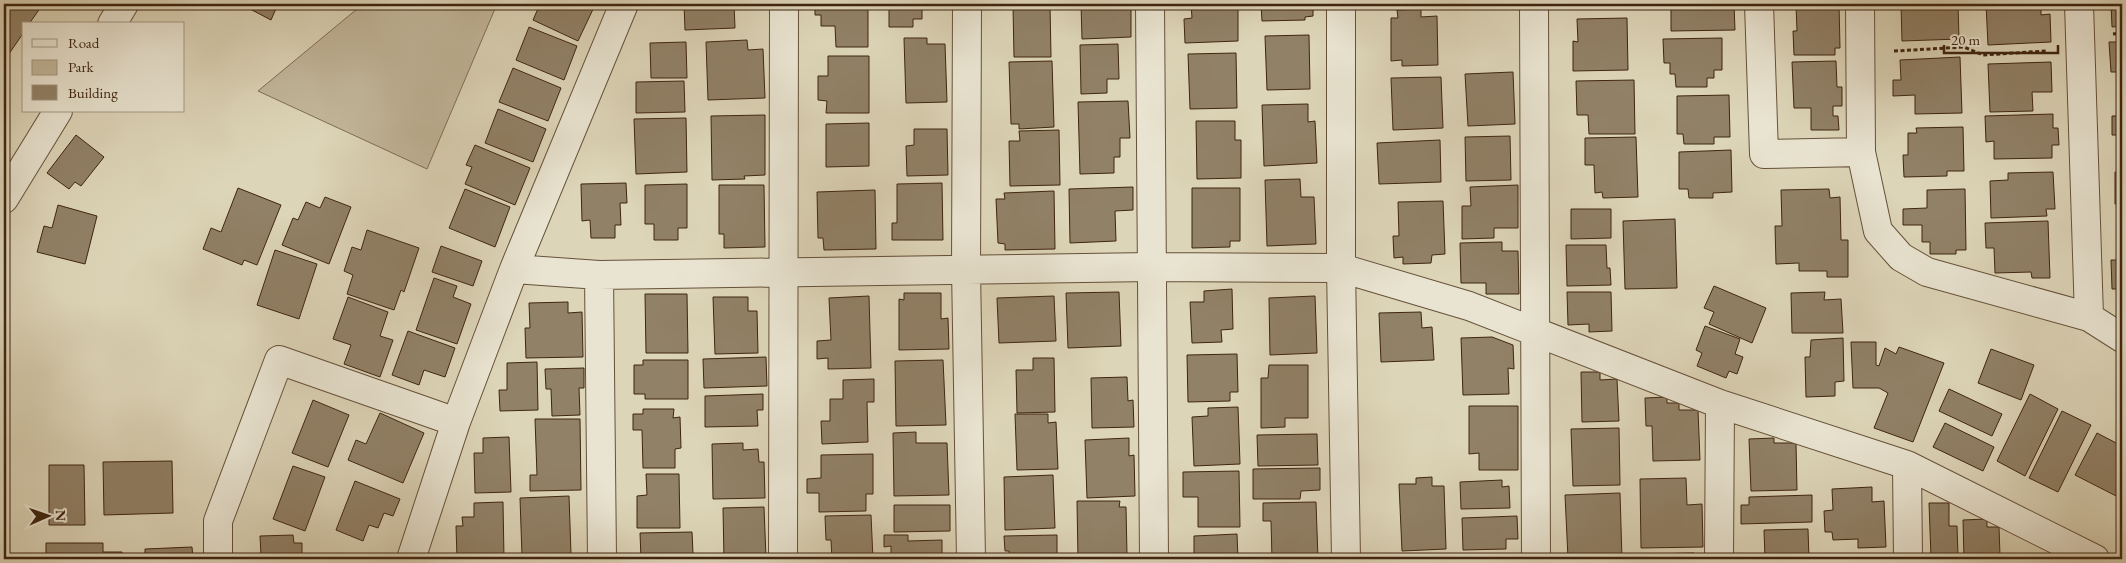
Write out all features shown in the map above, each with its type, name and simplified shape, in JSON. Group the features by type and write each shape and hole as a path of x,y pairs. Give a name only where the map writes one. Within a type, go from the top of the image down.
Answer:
{"street":[{"path":"113,22 124,4"},
{"path":"411,559 456,422 514,269 624,4"},
{"path":"783,559 784,4"},
{"path":"967,4 966,269 970,559"},
{"path":"1150,4 1154,559"},
{"path":"1341,4 1341,268 1346,559"},
{"path":"1534,4 1536,559"},
{"path":"1759,4 1764,154 1861,152"},
{"path":"1860,4 1861,152 1878,231 1901,256 1927,272 2089,317 2122,338"},
{"path":"2079,4 2089,317"},
{"path":"4,199 57,112"},
{"path":"514,269 599,274 1151,267 1341,268 1469,306 1720,404 1907,465 2095,559"},
{"path":"599,274 602,559"},
{"path":"218,559 218,521 279,360 456,422"},
{"path":"1719,559 1720,404"},
{"path":"1907,465 1908,559"}],"path":[{"path":"1861,53 1964,48 1983,55 2079,49"}],"green space":[{"path":"363,4 497,4 427,169 258,91"}],"building":[{"path":"4,4 43,4 30,22 22,22 22,35 4,61"},
{"path":"252,4 278,4 271,20 250,9"},
{"path":"540,4 595,5 578,41 533,20"},
{"path":"684,4 734,4 735,28 685,30"},
{"path":"815,4 868,4 868,47 836,47 835,26 821,26 821,15 815,15"},
{"path":"889,4 947,5 922,6 922,19 913,19 913,27 889,27"},
{"path":"1081,4 1131,4 1131,37 1082,39"},
{"path":"1191,4 1238,4 1238,41 1185,43 1184,19 1192,18"},
{"path":"1261,4 1313,4 1313,16 1305,17 1305,20 1262,21"},
{"path":"1561,4 1631,4 1631,6 1561,8"},
{"path":"1671,4 1734,5 1735,30 1671,31"},
{"path":"1796,4 1839,4 1840,48 1835,48 1835,55 1794,55 1793,31 1797,31"},
{"path":"1901,4 1958,4 1959,39 1902,41"},
{"path":"1986,4 2041,4 2041,15 2050,14 2051,42 1988,45"},
{"path":"2111,4 2122,4 2122,26 2112,27"},
{"path":"1050,5 1051,57 1014,57 1013,6"},
{"path":"1421,9 1421,17 1437,16 1438,65 1402,66 1402,60 1391,61 1391,18 1398,18 1397,10"},
{"path":"1627,18 1628,70 1573,71 1573,41 1578,42 1577,19"},
{"path":"529,27 577,46 564,80 516,60"},
{"path":"1309,35 1310,89 1267,90 1265,36"},
{"path":"904,38 927,38 927,44 945,44 947,102 906,103"},
{"path":"1722,38 1722,70 1714,70 1714,78 1707,78 1707,87 1676,87 1675,74 1670,74 1670,63 1664,63 1663,39"},
{"path":"747,40 748,50 763,49 765,98 708,100 706,42"},
{"path":"686,42 687,78 651,78 650,43"},
{"path":"2109,42 2122,42 2122,105 2120,105 2119,72 2111,72"},
{"path":"1118,44 1119,79 1107,79 1107,93 1081,94 1080,45"},
{"path":"1236,53 1237,108 1190,109 1188,54"},
{"path":"828,56 869,56 869,113 826,113 827,101 818,100 818,76 828,76"},
{"path":"1960,57 1962,113 1915,114 1915,95 1893,96 1893,80 1901,80 1900,60"},
{"path":"1052,61 1054,127 1019,129 1019,124 1011,124 1009,62"},
{"path":"1836,61 1837,87 1842,87 1842,106 1833,106 1833,116 1838,116 1839,130 1811,130 1811,108 1794,108 1792,62"},
{"path":"2051,62 2052,92 2032,92 2033,111 1990,112 1988,64"},
{"path":"513,68 561,88 548,121 499,102"},
{"path":"1513,72 1515,124 1468,126 1465,74"},
{"path":"1441,77 1443,128 1393,130 1391,78"},
{"path":"1634,80 1635,134 1589,134 1588,115 1577,115 1576,81"},
{"path":"684,81 685,112 636,113 636,82"},
{"path":"1729,95 1730,137 1714,137 1714,144 1684,144 1683,134 1677,134 1677,96"},
{"path":"1128,101 1130,138 1120,138 1120,157 1114,157 1114,173 1080,174 1078,102"},
{"path":"1308,104 1308,122 1315,121 1317,163 1264,166 1262,105"},
{"path":"498,109 546,129 533,162 485,143"},
{"path":"2053,114 2053,128 2058,128 2059,145 2052,145 2052,158 1994,159 1994,141 1986,142 1985,116"},
{"path":"765,115 765,175 744,176 745,179 712,180 711,116"},
{"path":"2112,116 2122,116 2122,135 2112,135"},
{"path":"686,118 687,172 636,174 634,119"},
{"path":"1196,121 1235,121 1235,140 1241,140 1241,178 1197,179"},
{"path":"869,123 869,166 826,167 826,124"},
{"path":"1963,127 1964,171 1947,171 1947,176 1904,177 1903,155 1908,155 1908,133 1917,133 1916,128"},
{"path":"914,129 947,129 948,175 907,176 906,146 914,145"},
{"path":"1059,130 1060,185 1010,186 1009,141 1020,141 1019,131"},
{"path":"76,135 104,157 81,186 75,182 69,189 47,173"},
{"path":"1510,136 1511,180 1466,181 1465,137"},
{"path":"1636,137 1638,197 1603,198 1602,192 1595,193 1594,165 1585,165 1585,138"},
{"path":"1440,140 1441,182 1379,184 1377,143"},
{"path":"475,145 530,168 515,205 465,184 472,167 466,165"},
{"path":"1731,150 1732,192 1713,193 1713,198 1689,198 1688,189 1679,189 1679,152"},
{"path":"2053,172 2055,209 2046,209 2047,216 1991,218 1990,181 2008,180 2008,173"},
{"path":"2115,172 2122,172 2122,205 2115,204"},
{"path":"1300,179 1301,197 1314,197 1316,244 1267,246 1265,180"},
{"path":"626,183 627,203 620,203 621,225 615,225 615,238 591,238 590,220 582,221 581,184"},
{"path":"942,183 943,240 892,240 892,223 897,223 897,184"},
{"path":"687,184 687,228 678,228 678,240 654,240 654,224 645,224 645,185"},
{"path":"719,185 764,185 765,247 724,248 724,234 719,234"},
{"path":"1518,185 1518,228 1494,228 1494,238 1462,239 1462,206 1471,206 1470,187"},
{"path":"1133,187 1133,210 1115,211 1116,241 1070,243 1069,189"},
{"path":"238,188 281,205 257,265 244,260 242,265 203,249 211,228 221,232"},
{"path":"1192,188 1240,188 1240,241 1230,241 1230,247 1192,248"},
{"path":"465,189 510,207 495,247 449,228"},
{"path":"1829,189 1830,198 1840,197 1841,240 1848,240 1848,277 1827,277 1827,271 1799,271 1799,263 1776,264 1775,226 1782,226 1781,190"},
{"path":"1965,189 1966,250 1956,250 1956,254 1930,254 1930,242 1922,242 1922,225 1903,225 1903,209 1927,208 1927,190"},
{"path":"875,190 876,249 824,250 823,238 818,238 817,192"},
{"path":"1054,191 1055,249 1005,250 1005,244 998,243 996,199 1005,199 1004,193"},
{"path":"325,197 351,207 329,264 282,245 293,218 298,220 306,202 320,208"},
{"path":"1443,201 1445,254 1432,255 1431,263 1403,264 1403,257 1394,258 1393,236 1399,236 1398,202"},
{"path":"58,205 97,216 85,264 37,252 44,226 52,228"},
{"path":"1571,209 1611,209 1611,238 1571,239"},
{"path":"1675,219 1677,288 1625,289 1623,221"},
{"path":"2048,221 2050,278 2032,278 2031,272 1995,273 1994,248 1986,248 1985,223"},
{"path":"367,230 419,248 404,292 401,290 394,310 347,294 353,275 344,271 352,247 361,250"},
{"path":"1502,242 1502,251 1518,251 1519,294 1486,294 1486,283 1461,283 1460,243"},
{"path":"1566,245 1606,245 1607,268 1610,268 1611,285 1567,286"},
{"path":"441,246 482,261 473,286 432,272"},
{"path":"275,250 317,264 299,319 257,305"},
{"path":"2111,260 2122,260 2122,289 2112,289"},
{"path":"434,278 457,286 453,297 471,304 457,344 416,330"},
{"path":"1714,286 1766,308 1752,343 1709,324 1714,312 1704,308"},
{"path":"1232,289 1233,329 1221,330 1222,342 1192,343 1190,302 1204,302 1204,291"},
{"path":"1119,292 1121,346 1068,348 1066,293"},
{"path":"1567,292 1611,292 1612,331 1589,332 1589,324 1568,325"},
{"path":"1825,292 1824,300 1841,299 1843,333 1792,333 1791,293"},
{"path":"904,293 941,293 941,319 948,318 949,349 899,350 899,299 904,300"},
{"path":"645,294 687,294 688,353 646,353"},
{"path":"869,296 871,368 828,369 828,358 817,359 817,341 831,340 829,298"},
{"path":"1054,296 1056,341 999,343 997,298"},
{"path":"1315,296 1317,353 1270,355 1269,298"},
{"path":"348,297 388,312 380,336 393,340 380,377 344,364 351,345 333,339"},
{"path":"713,297 748,297 748,311 757,311 758,353 715,354"},
{"path":"568,302 568,313 582,312 583,357 526,358 525,328 530,328 529,303"},
{"path":"1421,312 1422,328 1432,327 1434,360 1381,362 1379,313"},
{"path":"1705,326 1740,339 1735,354 1743,357 1737,374 1729,371 1726,378 1697,366 1702,353 1696,350"},
{"path":"408,331 455,348 445,377 424,370 419,385 392,375"},
{"path":"1492,337 1513,345 1514,369 1508,368 1509,394 1463,395 1461,338"},
{"path":"1843,338 1844,381 1835,382 1835,396 1806,397 1805,357 1810,357 1811,340"},
{"path":"1851,342 1876,342 1876,365 1879,366 1885,348 1896,354 1899,347 1944,363 1913,442 1874,428 1888,393 1879,388 1853,388"},
{"path":"1991,349 2034,365 2021,400 1978,383"},
{"path":"1237,354 1238,392 1230,392 1230,401 1188,402 1187,355"},
{"path":"766,357 767,386 704,388 703,359"},
{"path":"1033,358 1054,358 1055,412 1017,413 1016,370 1033,370"},
{"path":"643,360 688,360 688,399 645,399 645,394 634,394 634,365 643,365"},
{"path":"943,360 946,425 896,426 895,361"},
{"path":"537,362 538,410 500,411 499,390 507,390 507,363"},
{"path":"1269,365 1308,365 1308,418 1285,418 1285,427 1261,428 1261,378 1268,378"},
{"path":"584,368 584,388 579,388 580,415 552,416 551,389 546,389 545,369"},
{"path":"1581,372 1600,372 1600,380 1617,379 1619,421 1582,422"},
{"path":"1127,377 1128,401 1133,400 1134,427 1092,428 1091,378"},
{"path":"874,379 874,402 867,402 868,442 822,444 821,421 830,421 830,399 843,399 843,380"},
{"path":"1949,389 2002,414 1992,436 1939,411"},
{"path":"763,394 763,410 757,410 758,426 705,427 705,396"},
{"path":"2030,394 2058,409 2025,476 1997,461"},
{"path":"1667,397 1667,403 1679,403 1679,410 1698,410 1700,460 1653,461 1652,426 1646,426 1645,398"},
{"path":"313,400 349,415 328,467 292,453"},
{"path":"1469,406 1518,406 1518,470 1479,470 1479,453 1469,454"},
{"path":"1238,407 1240,464 1194,466 1192,417 1208,416 1208,408"},
{"path":"643,409 674,409 673,418 680,417 681,448 675,449 675,468 643,468 642,430 633,430 633,414 643,414"},
{"path":"2062,411 2091,425 2058,492 2029,478"},
{"path":"380,413 424,433 403,483 348,460 356,440 366,444"},
{"path":"1015,414 1048,414 1048,423 1056,422 1058,469 1017,470"},
{"path":"535,419 580,419 581,490 530,491 530,475 537,475"},
{"path":"1945,423 1994,447 1983,471 1933,447"},
{"path":"1619,428 1620,485 1573,486 1571,429"},
{"path":"916,432 916,443 947,443 949,495 894,496 893,433"},
{"path":"2097,433 2122,446 2122,499 2075,475"},
{"path":"1317,434 1318,465 1258,466 1257,435"},
{"path":"509,437 511,492 475,493 474,453 483,453 483,438"},
{"path":"1129,438 1129,456 1134,455 1135,496 1087,498 1085,440"},
{"path":"1774,438 1774,443 1796,443 1797,490 1751,491 1749,439"},
{"path":"743,443 743,450 758,449 759,462 764,462 765,498 713,499 712,444"},
{"path":"873,454 873,494 866,494 866,511 819,512 819,493 807,493 807,479 821,478 821,455"},
{"path":"172,461 173,513 104,515 103,462"},
{"path":"49,465 84,465 85,525 49,525"},
{"path":"293,466 325,477 305,531 273,519"},
{"path":"1320,468 1320,490 1301,491 1300,499 1253,499 1253,469"},
{"path":"1239,471 1240,527 1198,527 1198,497 1183,497 1183,472"},
{"path":"646,474 679,474 680,528 637,528 637,496 647,495"},
{"path":"1053,475 1055,528 1005,530 1004,477"},
{"path":"1432,477 1432,486 1444,486 1446,549 1402,551 1399,484 1416,484 1416,478"},
{"path":"1686,478 1687,505 1702,504 1703,547 1641,548 1640,479"},
{"path":"1502,480 1502,487 1509,486 1510,508 1461,509 1460,482"},
{"path":"355,481 400,499 393,516 384,513 378,528 369,525 363,541 336,530"},
{"path":"1872,487 1872,502 1884,501 1886,547 1858,548 1858,539 1833,540 1832,532 1825,532 1824,511 1833,510 1832,489"},
{"path":"1620,493 1622,559 1568,558 1565,495"},
{"path":"1812,495 1812,522 1741,524 1741,505 1749,505 1749,497"},
{"path":"569,496 571,554 522,556 520,498"},
{"path":"1077,501 1120,501 1119,507 1126,507 1127,555 1118,555 1118,559 1078,559"},
{"path":"503,502 504,559 457,559 456,526 463,526 462,517 474,517 474,503"},
{"path":"1316,502 1318,559 1272,559 1271,521 1263,521 1263,503"},
{"path":"1929,503 1949,503 1949,526 1957,526 1958,556 1931,557"},
{"path":"894,505 950,505 950,531 894,532"},
{"path":"764,507 766,558 724,559 723,508"},
{"path":"871,515 873,559 832,559 831,540 826,540 825,516"},
{"path":"1517,516 1518,539 1506,539 1506,549 1463,550 1462,518"},
{"path":"1987,519 1987,527 1999,527 2000,556 1964,558 1963,520"},
{"path":"1808,529 1809,559 1765,559 1764,530"},
{"path":"692,532 693,554 688,554 688,559 641,559 640,533"},
{"path":"1237,534 1238,559 1194,559 1194,536"},
{"path":"293,535 294,543 302,543 302,559 251,559 251,555 261,555 260,536"},
{"path":"884,535 908,535 908,541 942,540 942,559 891,559 891,546 884,547"},
{"path":"1057,535 1057,559 1010,559 1009,551 1005,551 1004,536"},
{"path":"46,543 103,543 103,552 122,552 122,559 46,559"},
{"path":"192,547 193,559 145,559 145,549"},
{"path":"1694,553 1694,559 1645,559 1645,554"},
{"path":"360,554 360,559 323,559 322,555"},
{"path":"1855,555 1856,559 1825,559 1825,556"},
{"path":"1501,556 1501,559 1451,559 1451,557"}]}
